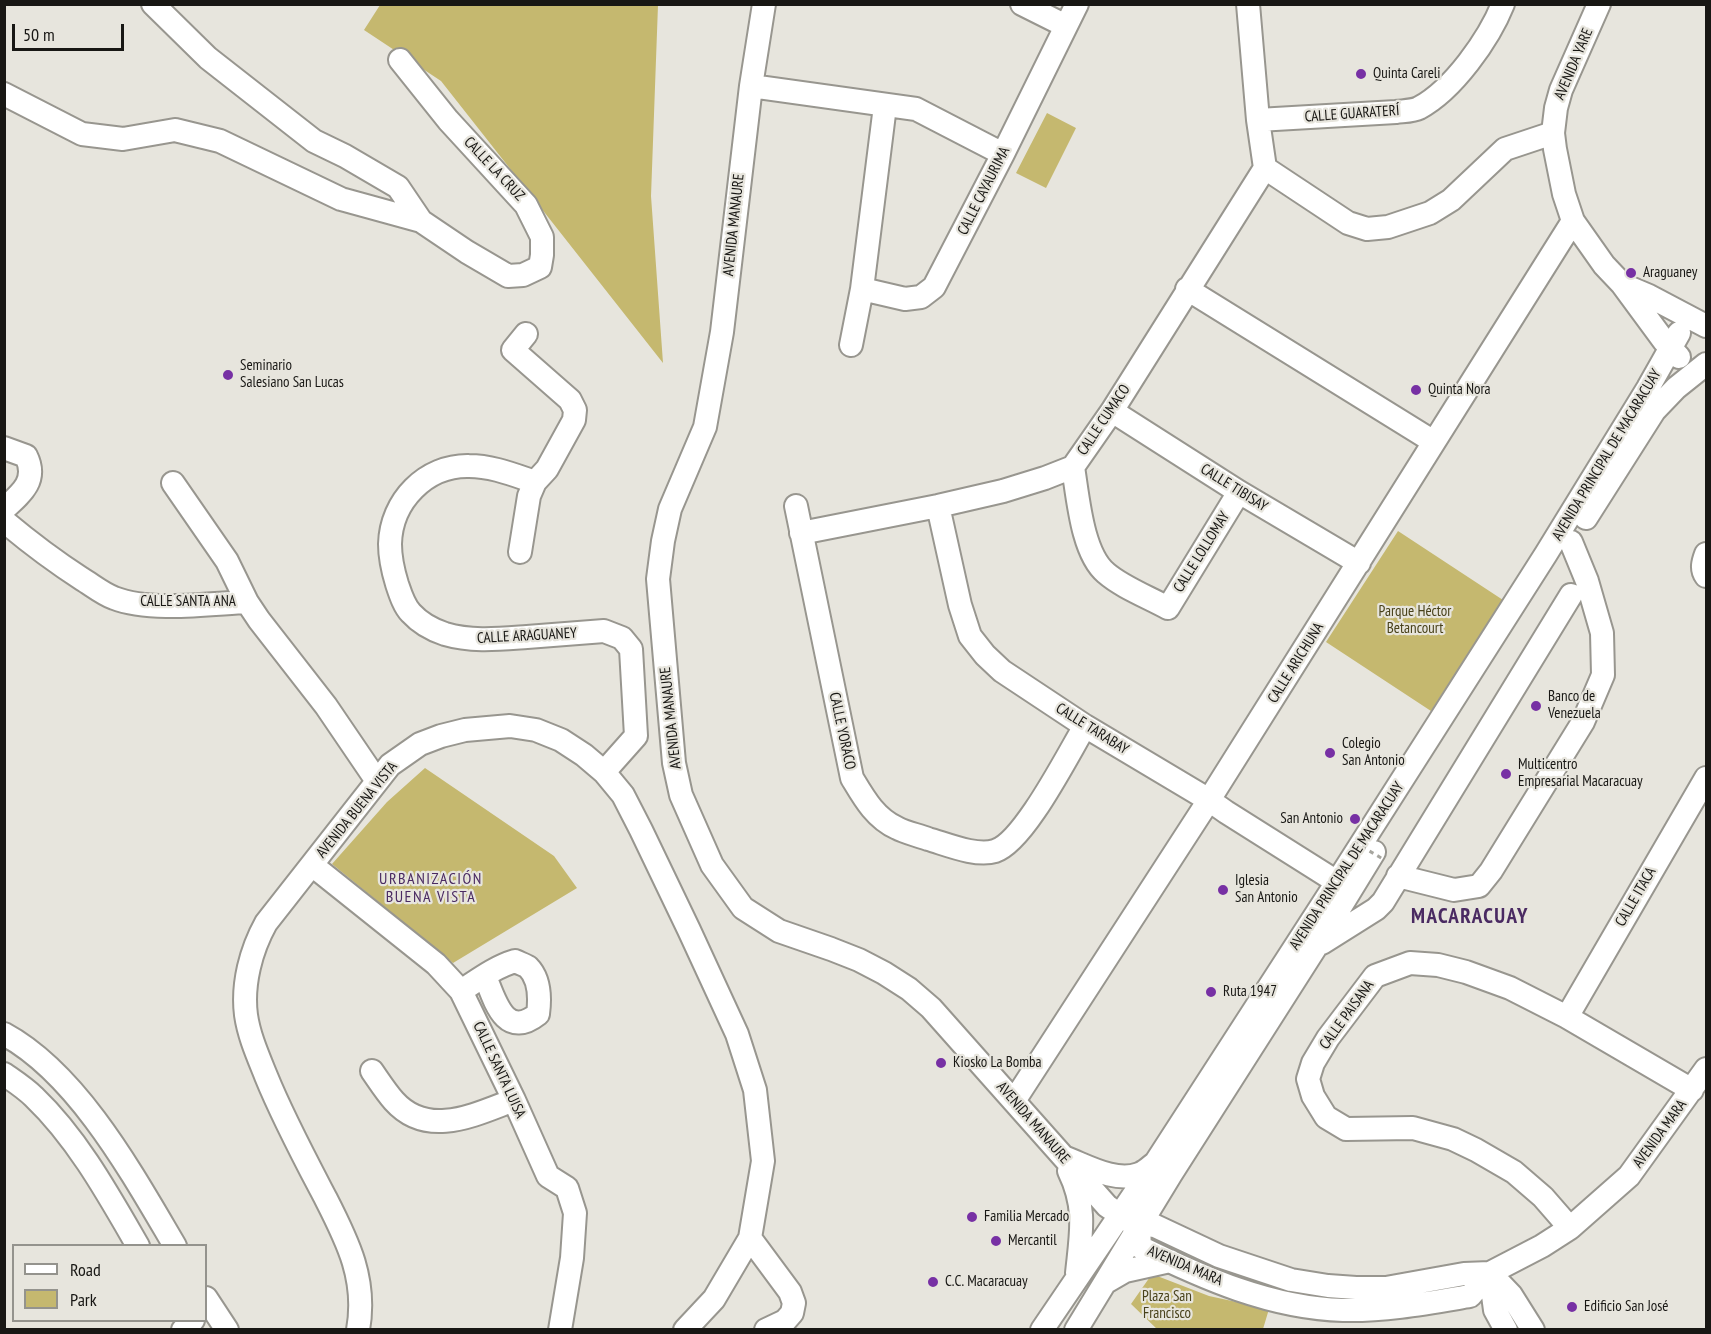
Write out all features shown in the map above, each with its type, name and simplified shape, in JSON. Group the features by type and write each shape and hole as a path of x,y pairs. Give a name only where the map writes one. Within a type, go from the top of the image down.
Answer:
{"street":[{"path":"153,4 208,58 314,141 399,187 421,221"},
{"name":"AVENIDA MANAURE","path":"764,4 751,86 722,332 705,427 670,509 658,579 674,763 681,795 712,865 742,908 780,931 859,960 909,988 931,1008 1107,1206 1139,1228"},
{"path":"1022,4 1066,27"},
{"name":"CALLE CAYAURIMA","path":"862,289 905,299 921,297 934,287 1077,4"},
{"path":"1248,4 1258,120 1265,168 1347,223 1367,229 1388,227 1430,213 1451,200 1505,150 1553,132"},
{"name":"CALLE GUARATERÍ","path":"1258,120 1417,109 1433,99 1448,85 1479,49 1493,28 1503,4"},
{"name":"AVENIDA YARE","path":"1599,4 1561,90 1556,108 1553,132 1560,177 1573,221 1604,265 1676,346"},
{"name":"CALLE LA CRUZ","path":"400,60 448,120 526,205 542,237 540,267 523,275 508,276 421,221"},
{"path":"751,86 916,109 1003,154"},
{"path":"4,94 82,134 123,139 175,130 220,141 341,199 421,221"},
{"path":"851,345 862,289 885,106"},
{"name":"CALLE CUMACO","path":"801,533 938,506 1045,478 1073,467 1112,411 1265,168"},
{"name":"CALLE ARICHUNA","path":"1014,1101 1209,800 1573,221"},
{"path":"1622,285 1644,327 1650,344 1648,388"},
{"name":"AVENIDA YARE","path":"1622,285 1649,296 1707,326"},
{"path":"1187,289 1434,442"},
{"path":"1676,346 1689,325 1695,323 1707,326"},
{"path":"520,552 529,496 535,482 547,469 574,420 575,410 570,400 513,350 526,334"},
{"name":"AVENIDA PRINCIPAL DE MACARACUAY","path":"1042,1329 1156,1162 1337,882 1676,346 1685,363 1693,367 1705,365"},
{"name":"AVENIDA PRINCIPAL DE MACARACUAY","path":"1076,1329 1377,846 1654,411 1676,388 1705,365"},
{"name":"CALLE TIBISAY","path":"1112,411 1239,492 1359,563"},
{"path":"4,448 26,456 31,466 30,479 23,490 4,509"},
{"name":"CALLE ARAGUANEY","path":"535,482 486,467 467,465 443,469 422,481 406,496 396,516 390,542 391,566 399,591 410,612 426,625 445,634 468,639 491,639 604,631 621,638 631,649 636,736 604,772"},
{"name":"CALLE LOLLOMAY","path":"1073,467 1084,528 1096,562 1105,573 1117,581 1168,608 1239,492"},
{"path":"173,483 227,561 247,602"},
{"name":"CALLE YORACO","path":"796,506 852,778 874,812 886,822 898,829 956,848 979,852 994,851 1005,845 1029,820 1085,726"},
{"name":"CALLE TARABAY","path":"938,506 960,605 970,636 985,655 1002,671 1085,726 1209,800 1337,882"},
{"name":"CALLE SANTA ANA","path":"4,521 35,547 114,598 153,605 247,602 326,706 377,781"},
{"path":"1398,876 1454,890 1479,885 1491,871 1583,722 1603,675 1602,633 1587,581 1571,542"},
{"path":"1707,554 1703,562 1703,571 1707,576"},
{"path":"1317,945 1376,909 1383,902 1571,595"},
{"name":"AVENIDA BUENA VISTA","path":"358,1329 359,1286 356,1266 271,1089 254,1048 246,1016 245,992 255,946 266,923 390,765 420,744 441,736 465,730 510,726 536,730 561,740 584,754 604,772 622,795 689,930 737,1035 755,1090 763,1161 750,1238 714,1299 685,1329"},
{"name":"CALLE ITACA","path":"1567,1017 1707,778"},
{"name":"CALLE SANTA LUISA","path":"312,865 410,942 436,964 461,991 548,1176 567,1188 575,1213 572,1258 560,1329"},
{"name":"CALLE PAISANA","path":"1570,1228 1543,1197 1514,1172 1494,1159 1453,1139 1413,1128 1346,1129 1326,1117 1313,1096 1308,1079 1312,1063 1375,976 1410,963 1438,965 1466,972 1510,988 1567,1017 1692,1090"},
{"path":"461,991 484,976"},
{"path":"4,1034 41,1059 99,1123 174,1244"},
{"name":"AVENIDA MARA","path":"1490,1273 1464,1274 1386,1287 1328,1286 1291,1280 1219,1256 1153,1225 1139,1228 1140,1246 1206,1278 1272,1299 1316,1308 1343,1310 1402,1307 1470,1296 1490,1273 1542,1246 1570,1228 1629,1176 1707,1069"},
{"path":"372,1071 394,1101 407,1113 423,1118 454,1121 514,1100"},
{"path":"4,1074 33,1096 64,1131 137,1244"},
{"path":"1062,1156 1111,1175 1124,1176 1142,1173 1156,1162"},
{"path":"1062,1156 1076,1185 1080,1201 1082,1236 1076,1278"},
{"path":"1162,1190 1164,1206 1176,1237"},
{"path":"750,1238 790,1292 794,1303 792,1313 785,1321 766,1329"},
{"path":"1106,1282 1125,1271 1170,1261"},
{"path":"1490,1273 1495,1310 1506,1329"},
{"path":"1490,1273 1511,1296 1533,1329"},
{"path":"207,1322 227,1329"}],"path":[{"path":"1354,842 1383,859"}],"green space":[{"path":"380,5 658,5 651,196 663,363 441,81 364,30"},
{"path":"1047,113 1076,128 1046,188 1016,173"},
{"name":"Parque Héctor Betancourt","path":"1398,531 1503,600 1431,711 1326,642"},
{"path":"425,768 554,856 577,888 453,963 332,864 387,802"},
{"name":"Plaza San Francisco","path":"1152,1274 1209,1296 1269,1309 1263,1329 1158,1330 1131,1304"}],"place":[{"name":"Quinta Careli","path":"1361,74"},
{"name":"Araguaney","path":"1631,273"},
{"name":"Seminario Salesiano San Lucas","path":"228,375"},
{"name":"Quinta Nora","path":"1416,390"},
{"name":"Banco de Venezuela","path":"1536,706"},
{"name":"Colegio San Antonio","path":"1330,753"},
{"name":"Multicentro Empresarial Macaracuay","path":"1506,774"},
{"name":"San Antonio","path":"1355,819"},
{"name":"Iglesia San Antonio","path":"1223,890"},
{"name":"Ruta 1947","path":"1211,992"},
{"name":"Kiosko La Bomba","path":"941,1063"},
{"name":"Familia Mercado","path":"972,1217"},
{"name":"Mercantil","path":"996,1241"},
{"name":"C.C. Macaracuay","path":"933,1282"},
{"name":"Edificio San José","path":"1572,1307"}],"district":[{"name":"URBANIZACIÓN BUENA VISTA","path":"431,888"},
{"name":"MACARACUAY","path":"1470,917"}]}
